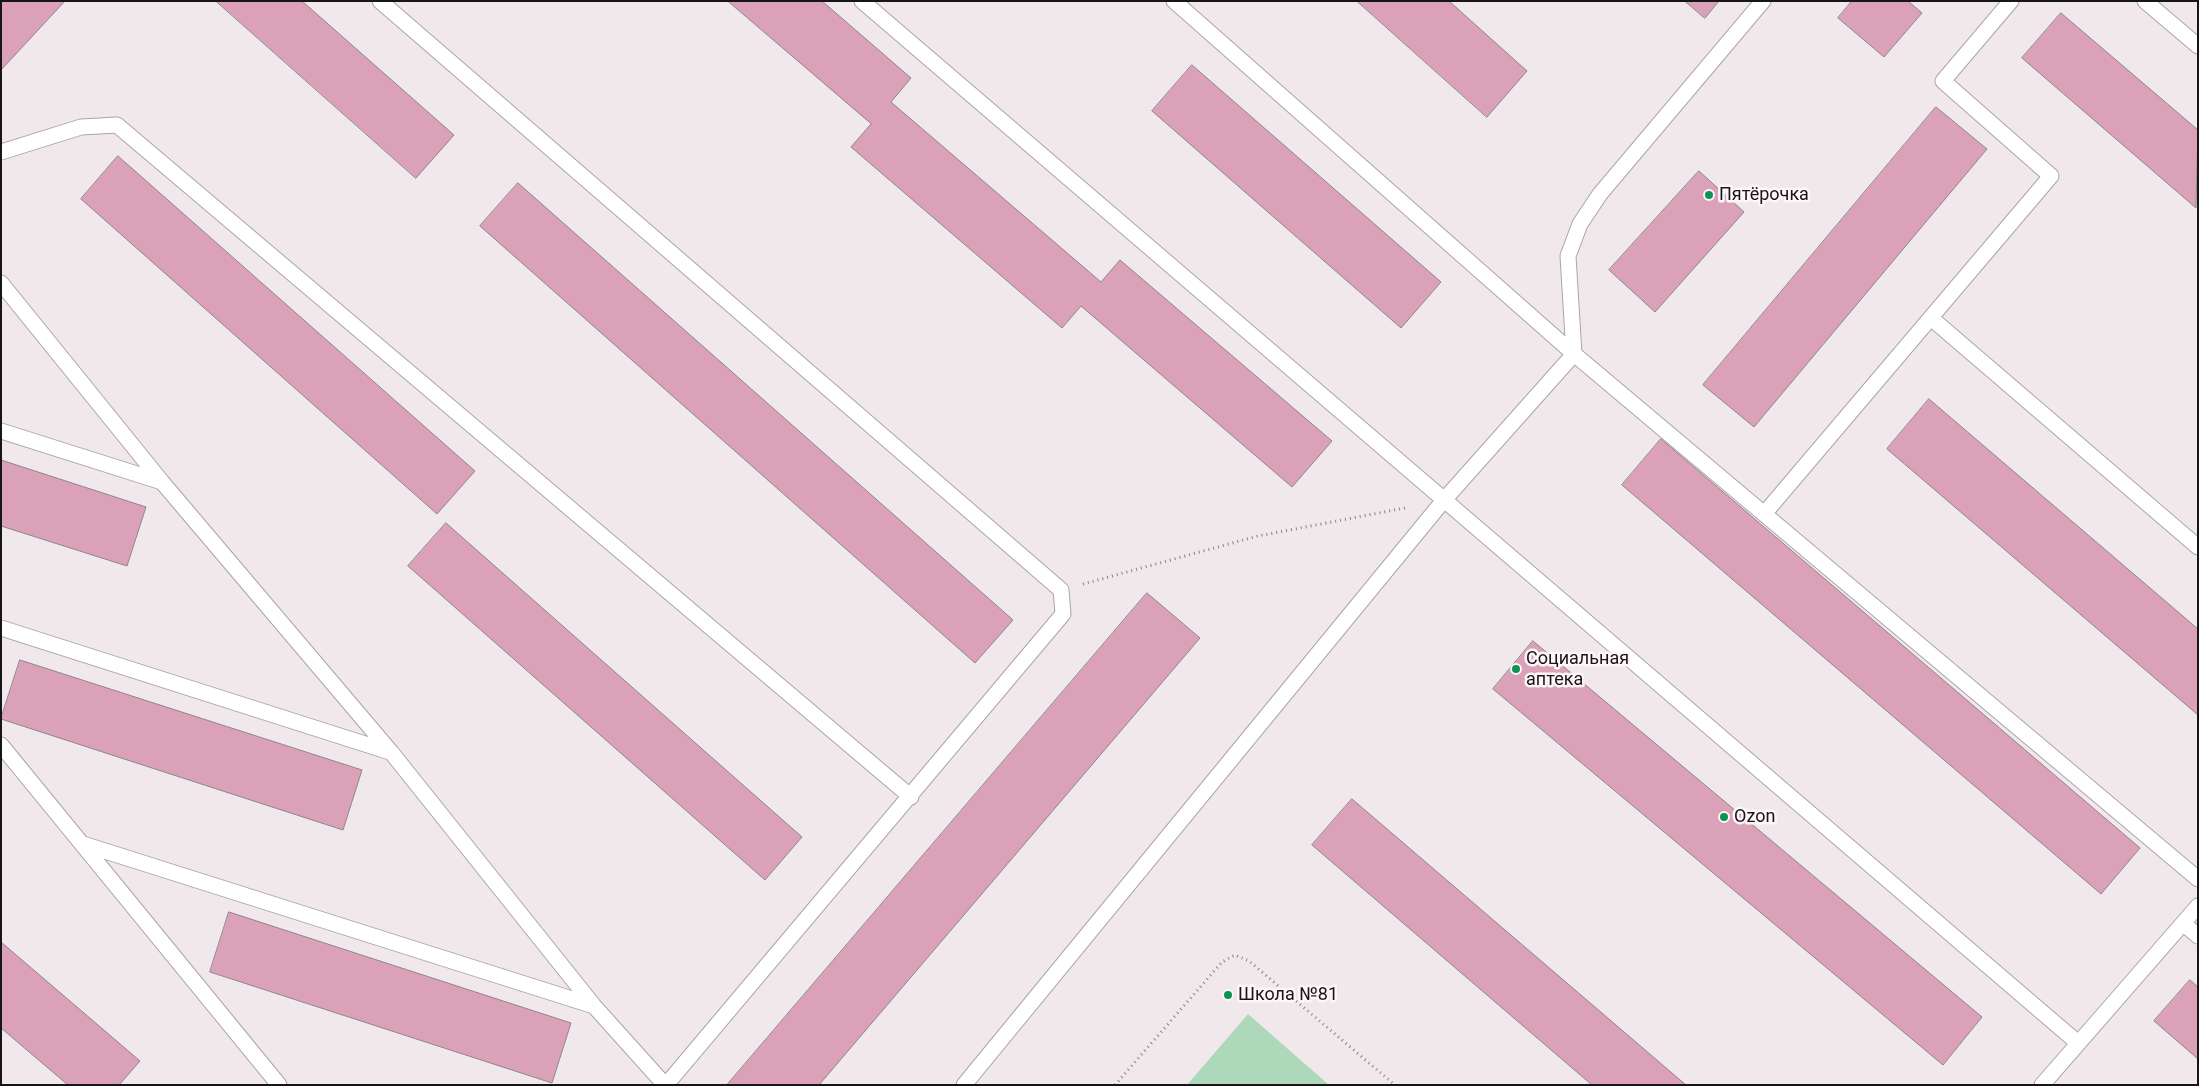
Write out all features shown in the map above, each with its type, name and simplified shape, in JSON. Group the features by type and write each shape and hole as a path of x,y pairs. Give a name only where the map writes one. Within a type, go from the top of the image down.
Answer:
{"lane":[{"path":"1,283 162,482 391,752 594,1006 666,1085 1064,614 1061,590 380,1"},
{"path":"862,1 2078,1043"},
{"path":"1174,1 1574,354 2198,879"},
{"path":"964,1085 1444,500 1574,354 1568,256 1580,224 1600,194 1763,1"},
{"path":"1764,514 2051,176 1943,81 2011,1"},
{"path":"2145,1 2198,46"},
{"path":"1,152 81,128 116,125 911,797"},
{"path":"1931,318 2198,548"},
{"path":"1,431 162,482"},
{"path":"1,628 391,752"},
{"path":"1,745 280,1085"},
{"path":"83,844 594,1006"},
{"path":"2042,1085 2198,906"},
{"path":"2183,923 2198,936"}],"path":[{"path":"1061,590 1258,536 1444,500"},
{"path":"1115,1085 1222,962 1235,955 1249,960 1395,1085"}],"green space":[{"path":"1248,1014 1329,1085 1187,1085"}],"building":[{"path":"1,1 65,1 1,70"},
{"path":"216,1 302,1 454,135 416,178"},
{"path":"728,1 822,1 911,78 891,102 1101,282 1120,260 1332,441 1292,487 1081,306 1062,328 851,147 871,124"},
{"path":"1357,1 1449,1 1527,71 1487,117"},
{"path":"1685,1 1719,1 1705,18"},
{"path":"1852,1 1908,1 1922,13 1884,57 1838,18"},
{"path":"2061,13 2198,130 2196,208 2022,58"},
{"path":"1192,65 1441,282 1401,328 1152,111"},
{"path":"1936,107 1987,149 1754,427 1703,385"},
{"path":"118,156 475,471 437,514 81,199"},
{"path":"1699,171 1744,212 1655,312 1609,270"},
{"path":"518,183 1013,620 975,663 480,226"},
{"path":"1929,399 2198,629 2198,715 1887,449"},
{"path":"1661,439 2140,848 2101,894 1622,485"},
{"path":"1,460 146,507 127,566 1,526"},
{"path":"446,523 802,837 765,880 408,566"},
{"path":"1147,593 1200,638 819,1085 727,1085"},
{"path":"1533,641 1982,1017 1943,1065 1493,689"},
{"path":"20,660 362,770 343,830 1,719"},
{"path":"1352,799 1686,1085 1592,1085 1312,845"},
{"path":"229,912 571,1023 552,1083 210,972"},
{"path":"1,942 140,1061 119,1085 68,1085 1,1028"},
{"path":"2190,980 2198,987 2198,1059 2154,1021"}],"place":[{"name":"Пятёрочка","path":"1709,195"},
{"name":"Социальная аптека","path":"1516,669"},
{"name":"Ozon","path":"1724,817"},
{"name":"Школа №81","path":"1228,995"}]}
